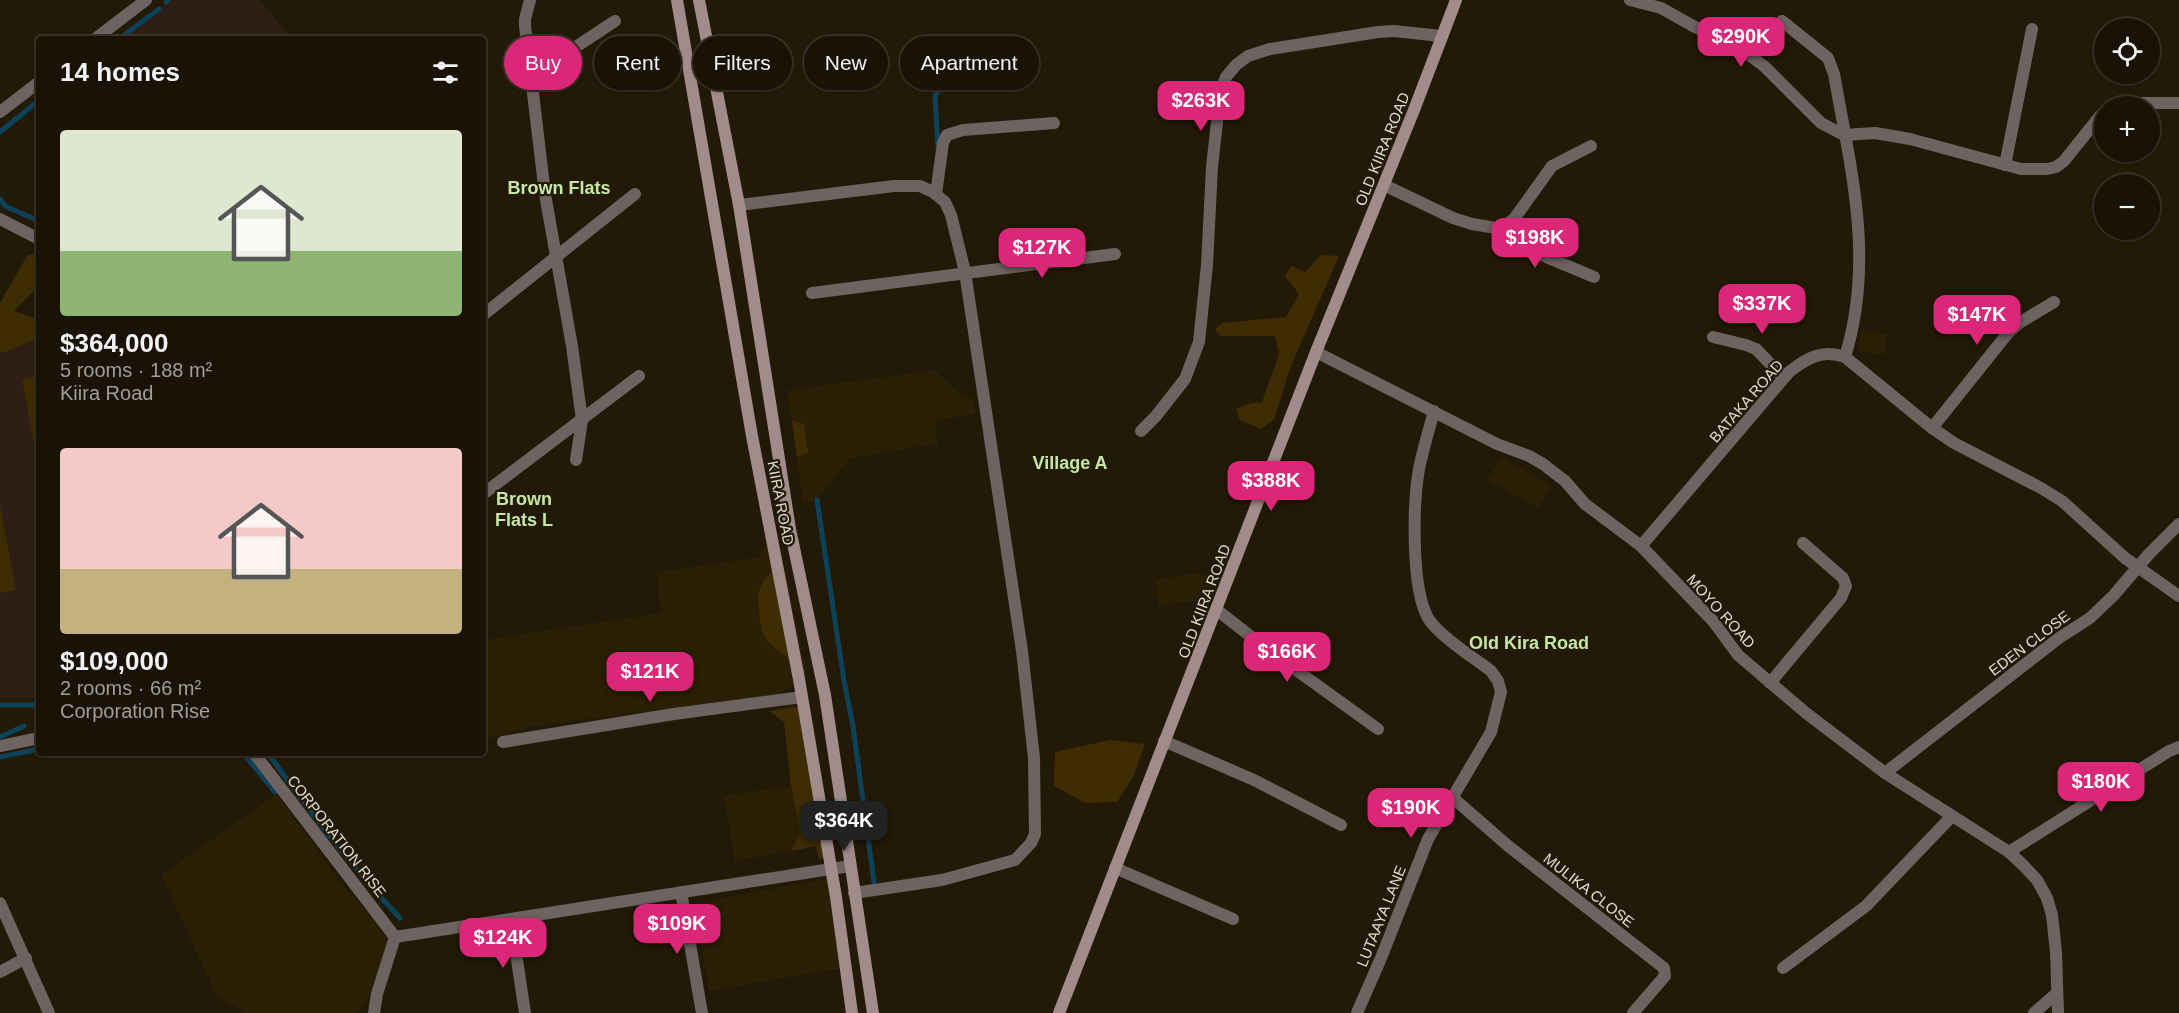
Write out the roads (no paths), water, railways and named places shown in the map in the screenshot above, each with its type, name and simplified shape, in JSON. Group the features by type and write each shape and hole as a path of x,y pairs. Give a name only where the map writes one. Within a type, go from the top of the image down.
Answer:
{"main road":[{"name":"KIIRA ROAD","path":"677,0 752,436 802,697 852,1013"},
{"name":"OLD KIIRA ROAD","path":"1059,1013 1316,352 1456,0"},
{"name":"KIIRA ROAD","path":"699,1 739,205 790,530 825,695 873,1013"}],"street":[{"path":"99,36 146,0"},
{"path":"527,36 525,19 530,0"},
{"path":"1630,0 1661,8 1738,47 1764,66 1821,123 1844,135 1875,133 1910,139 2021,169 2047,169 2056,167 2073,153 2094,124"},
{"path":"582,43 615,21"},
{"path":"1782,21 1830,61 1834,74 1860,243 1858,300 1845,357 1932,428 1954,443 2062,501 2106,543 2179,596"},
{"path":"2005,165 2032,29"},
{"path":"1141,431 1185,379 1199,342 1207,265 1212,167 1223,84 1230,71 1248,56 1270,49 1378,32 1394,31 1441,36"},
{"path":"0,112 36,84"},
{"path":"534,90 545,194 572,345 582,420 576,460"},
{"path":"2160,103 2179,103"},
{"path":"936,194 943,143 947,135 963,130 1054,123"},
{"path":"1384,185 1453,218 1488,227 1504,226 1514,219 1524,207 1552,166 1592,146"},
{"path":"739,205 894,186 920,186 936,194 945,202 951,215 964,272 1022,651 1034,759 1035,834 1031,843 1015,860 942,880 854,893"},
{"path":"486,313 636,194"},
{"path":"0,219 36,237"},
{"path":"1504,226 1512,239 1520,246 1594,277"},
{"path":"812,293 1115,254"},
{"path":"1932,428 2008,333 2019,323 2055,302"},
{"path":"1713,337 1756,349 1784,378"},
{"name":"MOYO ROAD","path":"1316,352 1497,444 1543,464 1565,481 1585,504 1641,546 1713,621 1738,655 1806,713 1885,773 2009,852 2037,880 2047,898 2054,932 2058,1013"},
{"name":"BATAKA ROAD","path":"1641,546 1784,378 1799,364 1822,353 1845,357"},
{"path":"486,492 639,376"},
{"name":"LUTAAYA LANE","path":"1357,1013 1428,839 1491,732 1501,692 1498,681 1491,671 1429,620 1420,596 1417,578 1416,506 1419,470 1434,411"},
{"name":"EDEN CLOSE","path":"1885,773 2059,638 2090,618 2114,596 2137,567 2179,524"},
{"path":"1770,683 1841,598 1846,585 1843,578 1803,543"},
{"path":"1217,610 1378,729"},
{"path":"503,742 674,714 802,697"},
{"path":"0,746 36,739"},
{"path":"1164,741 1254,780 1341,825"},
{"path":"2009,852 2169,751 2179,747"},
{"name":"CORPORATION RISE","path":"256,756 395,937"},
{"name":"MULIKA CLOSE","path":"1452,797 1508,845 1664,968 1665,976 1633,1013"},
{"path":"1783,968 1866,906 1952,816"},
{"path":"374,1013 377,994 395,937 850,866"},
{"path":"1116,868 1233,919"},
{"path":"681,892 702,1013"},
{"path":"0,903 49,1013"},
{"path":"511,920 525,1013"},
{"path":"0,972 26,958"},
{"path":"2034,1013 2057,993"}],"waterway":[{"path":"123,36 159,9"},
{"path":"938,147 935,96 939,90"},
{"path":"0,132 36,103"},
{"path":"0,199 5,206 36,220"},
{"path":"817,500 844,681 853,726 874,882"},
{"path":"0,705 36,705"},
{"path":"0,737 24,726"},
{"path":"0,757 36,750"},
{"path":"245,756 275,792"},
{"path":"270,756 331,838 400,918"}],"district":[{"name":"Brown Flats","path":"559,188"},
{"name":"Village A","path":"1070,463"},
{"name":"Brown Flats L","path":"524,509"},
{"name":"Old Kira Road","path":"1529,643"}]}
